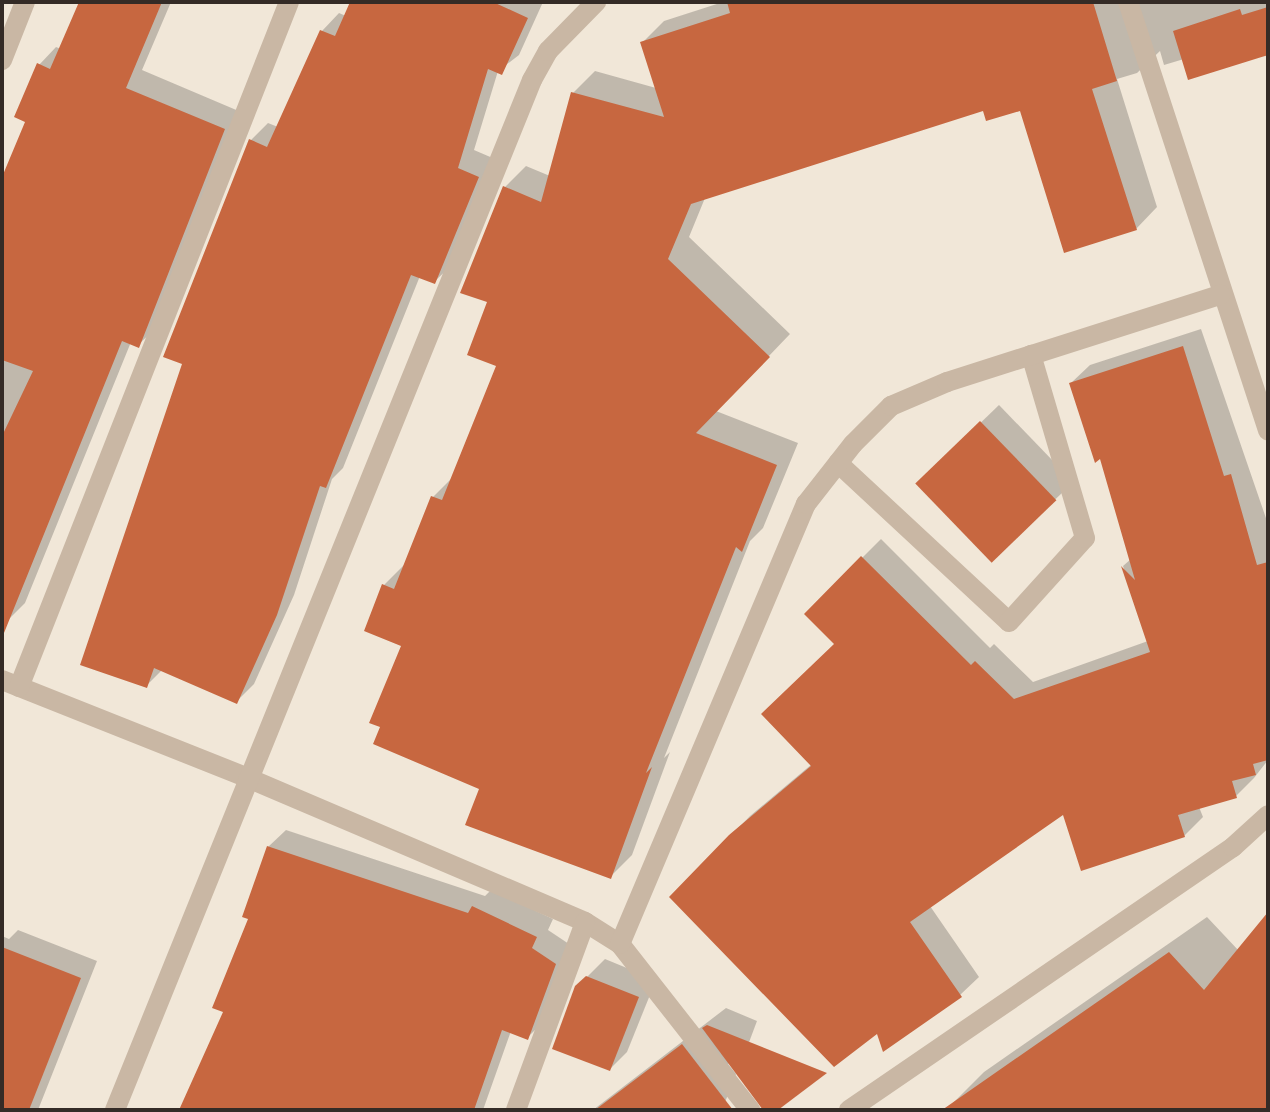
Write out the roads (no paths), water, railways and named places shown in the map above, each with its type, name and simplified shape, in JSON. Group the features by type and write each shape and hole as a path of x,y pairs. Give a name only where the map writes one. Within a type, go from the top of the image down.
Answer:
{"street":[{"path":"2,60 25,2"},
{"path":"289,2 10,684 248,778 585,922 620,944 750,1110"},
{"path":"115,1110 532,80 548,51 596,2"},
{"path":"1128,2 1220,295 1268,431"},
{"path":"620,944 806,504 838,463 891,406 1031,355 1220,295"},
{"path":"838,463 1009,622 1085,538 1031,355"},
{"path":"849,1110 1233,847 1268,815"},
{"path":"516,1110 585,922"}]}
